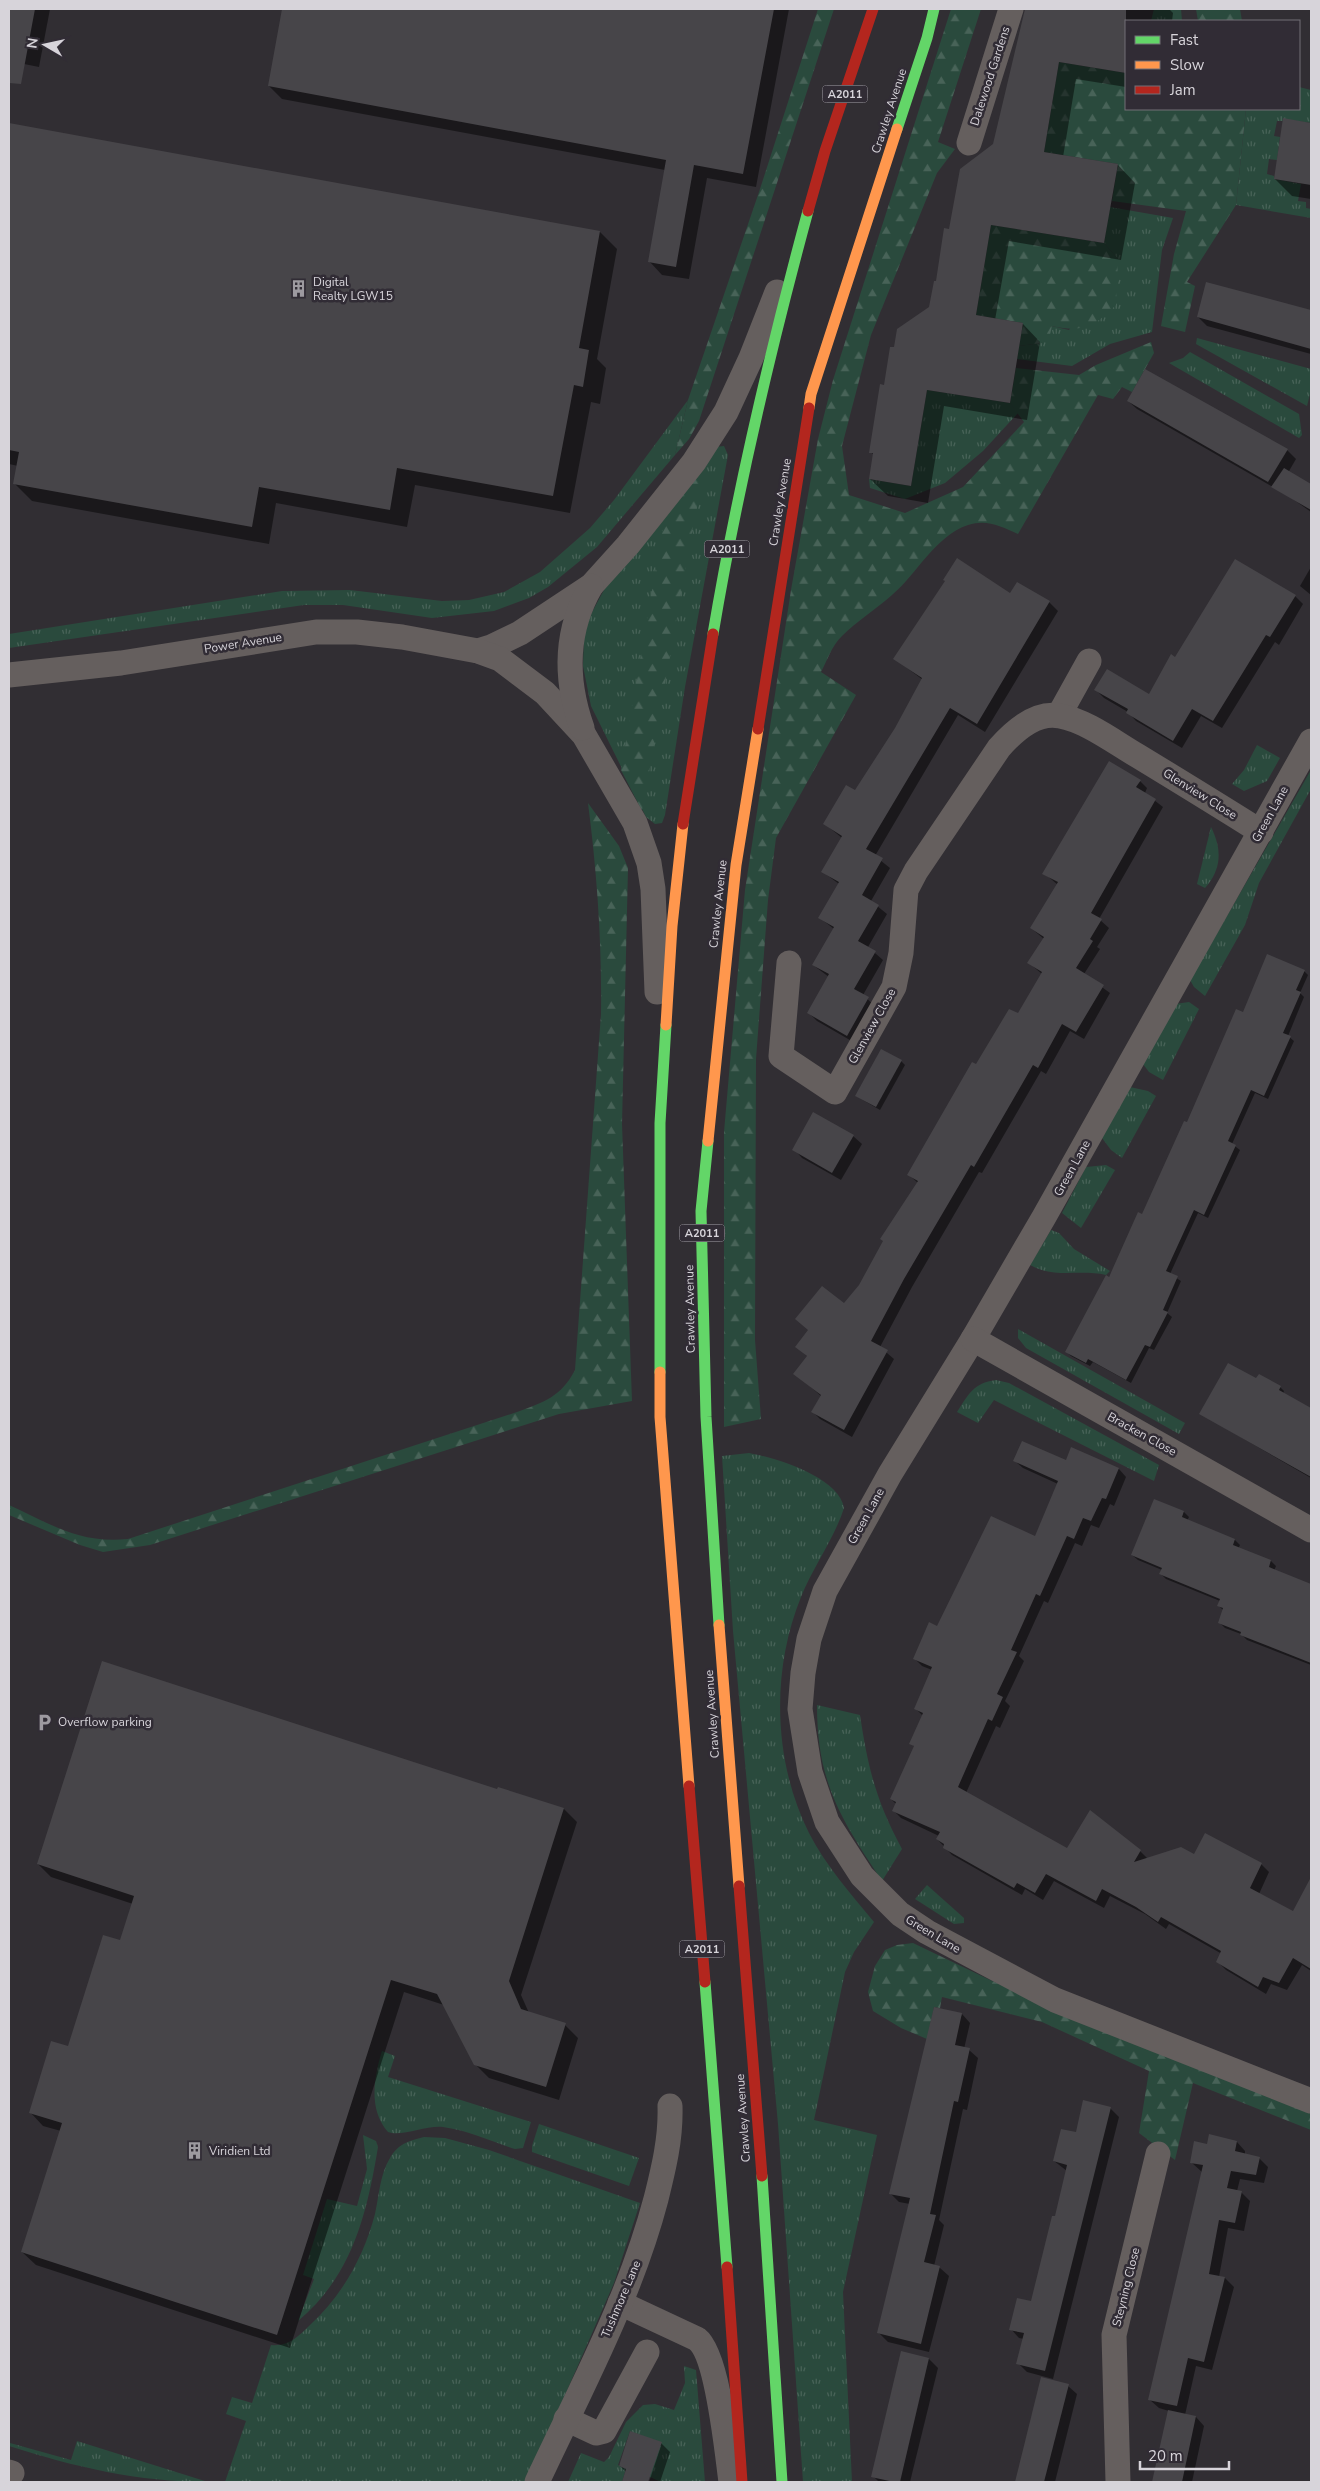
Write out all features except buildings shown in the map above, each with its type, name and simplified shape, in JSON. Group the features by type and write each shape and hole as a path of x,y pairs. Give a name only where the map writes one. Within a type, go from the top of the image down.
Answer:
{"main road":[{"name":"A2011","path":"742,2482 731,2311 660,1417 660,1123 678,865 690,771 706,672 746,458 817,180 873,9"},
{"name":"Crawley Avenue","path":"782,2482 772,2306 719,1627 706,1417 701,1211 736,865 811,394 924,47 934,9"}],"street":[{"name":"Dalewood Gardens","path":"969,143 1011,9"},
{"path":"478,651 520,633 591,586 628,545 694,462 726,412 767,318 817,180"},
{"path":"591,586 577,614 570,658 574,704 584,735 635,823 651,875 655,914 660,1123"},
{"name":"Power Avenue","path":"9,675 103,665 316,632 378,634 478,651 500,659 530,679 562,709 584,735"},
{"path":"1059,715 1089,661"},
{"name":"Glenview Close","path":"789,963 782,1056 835,1092 894,987 900,953 906,890 916,871 999,748 1024,724 1041,718 1059,715 1106,736 1261,832"},
{"name":"Green Lane","path":"1311,741 973,1339 882,1487 825,1591 817,1611 803,1673 800,1709 810,1772 827,1822 862,1876 900,1914 926,1932 1055,2000 1311,2101"},
{"name":"Bracken Close","path":"973,1339 1311,1530"},
{"name":"Tushmore Lane","path":"536,2482 620,2303 643,2246 664,2169 670,2133 670,2106"},
{"name":"Steyning Close","path":"1118,2482 1114,2335 1158,2154"},
{"path":"620,2303 701,2342 709,2356 732,2482"},
{"path":"566,2419 596,2433 604,2431 646,2352"}],"green space":[{"path":"818,9 834,9 699,421 689,439 675,455 688,400 759,192"},
{"path":"951,9 981,9 938,142 955,149 937,173 871,335 842,446 849,495 905,513 963,487 1024,422 1010,403 1016,368 1079,375 1096,365 1151,342 1154,353 1132,392 1122,387 1113,399 1098,395 1018,534 987,523 975,523 956,530 936,546 886,600 838,640 821,672 856,695 776,838 768,900 756,1059 755,1340 761,1419 724,1427 724,1132 745,890 791,590 818,439 833,380"},
{"path":"1154,9 1181,9 1182,20 1151,20"},
{"path":"1196,9 1240,9 1242,20 1198,20"},
{"path":"1059,62 1125,73 1125,110 1246,110 1236,205 1187,282 1195,286 1185,332 1161,326 1174,254 1186,211 1112,201 1118,164 1044,152"},
{"path":"1300,87 1311,90 1311,123 1284,119 1283,121 1277,121 1274,136 1280,137 1277,160 1269,159 1267,174 1274,176 1274,179 1301,184 1298,201 1306,202 1306,208 1311,209 1311,218 1236,205 1246,110 1300,110"},
{"path":"1110,207 1173,218 1162,250 1152,332 1110,344 1072,366 1017,359 1019,346 1042,343 1052,326 1069,330 1118,259 1104,243"},
{"path":"991,225 1104,243 1118,259 1116,305 1102,318 1088,326 1072,329 1052,326 1049,339 1042,343 1019,346 1023,323 976,315"},
{"path":"1197,338 1311,369 1311,390 1307,406 1196,344"},
{"path":"1190,352 1299,414 1302,435 1299,438 1169,363 1183,358"},
{"path":"927,390 1010,403 1018,413 983,451 945,483 905,499 870,488 869,479 911,486"},
{"path":"688,400 675,455 597,547 548,587 529,598 494,611 432,618 343,605 304,605 9,648 9,634 282,591 350,590 442,601 469,600 504,592 540,572 590,528 614,500"},
{"path":"724,446 728,455 685,687 665,815 662,823 655,824 646,817 591,706 583,666 584,637 590,616 605,588 715,447"},
{"path":"705,460 642,811 621,770 666,509"},
{"path":"1257,745 1280,758 1267,781 1244,791 1232,784 1244,770"},
{"path":"1311,770 1311,789 1259,883 1245,925 1205,996 1194,987 1190,980"},
{"path":"588,803 619,846 628,868 622,1124 632,1401 559,1414 150,1545 103,1552 80,1545 9,1515 9,1505 66,1531 80,1535 111,1540 128,1539 517,1412 544,1401 564,1387 575,1370 601,1014 598,908"},
{"path":"1211,827 1217,843 1218,859 1215,874 1205,888 1197,884"},
{"path":"1189,1002 1199,1009 1163,1080 1149,1072 1143,1064 1175,1004"},
{"path":"1130,1087 1148,1091 1156,1096 1122,1158 1111,1150 1102,1138"},
{"path":"1106,1165 1115,1170 1081,1228 1062,1213 1086,1167"},
{"path":"1051,1230 1059,1233 1074,1249 1110,1271 1106,1275 1096,1273 1058,1273 1048,1272 1030,1265"},
{"path":"1018,1329 1185,1423 1179,1434 1026,1348 1018,1338"},
{"path":"996,1380 1009,1383 1159,1465 1154,1481 994,1400 978,1423 957,1412 972,1390 988,1381"},
{"path":"749,1453 790,1464 819,1478 840,1497 844,1508 801,1597 791,1625 781,1685 780,1716 788,1776 797,1805 809,1833 831,1868 874,1922 854,1952 845,1972 814,2120 877,2135 843,2292 852,2482 803,2482 778,2124 733,1631 722,1456"},
{"path":"817,1705 860,1715 874,1784 893,1832 902,1849 882,1881 843,1819 834,1799 821,1757"},
{"path":"927,1885 964,1918 964,1923 954,1924 915,1899"},
{"path":"913,1943 988,1979 1104,2030 1311,2108 1311,2130 1193,2083 1175,2160 1139,2133 1149,2071 1042,2022 942,1997 940,2008 934,2007 927,2039 901,2028 873,2011 868,1992 875,1966 885,1950 897,1945"},
{"path":"382,2051 395,2056 388,2077 531,2122 523,2148 515,2149 470,2133 443,2127 400,2133 388,2132 377,2113 374,2093"},
{"path":"539,2124 639,2158 629,2186 532,2152"},
{"path":"363,2135 376,2141 378,2147 362,2220 344,2264 332,2284 298,2321 314,2279 303,2275 327,2199 357,2206 367,2169"},
{"path":"424,2137 445,2138 489,2150 640,2203 614,2283 527,2482 225,2482 246,2421 226,2414 232,2397 252,2403 271,2345 283,2344 297,2337 322,2314 342,2288 365,2245 375,2214 382,2178 390,2158 396,2149 404,2144"},
{"path":"684,2366 696,2370 705,2482 661,2482 650,2477 630,2431 618,2465 626,2469 622,2482 568,2482 581,2453 604,2462 609,2457 626,2422 643,2405 655,2404 674,2410 685,2383"},
{"path":"77,2441 208,2482 157,2479 107,2472 82,2467 9,2446 10,2443 71,2460"}],"traffic: fast":[{"path":"897,129 927,38 934,9"},
{"path":"713,634 755,421 808,211"},
{"path":"660,1372 660,1123 666,1025"},
{"path":"708,1141 701,1211 706,1417 719,1625"},
{"path":"705,1982 727,2267"},
{"path":"762,2176 782,2482"}],"traffic: slow":[{"path":"809,408 811,394 897,129"},
{"path":"708,1141 736,865 758,729"},
{"path":"666,1025 672,926 683,824"},
{"path":"660,1372 660,1417 689,1786"},
{"path":"719,1625 739,1886"}],"traffic: jam":[{"path":"808,211 825,151 873,9"},
{"path":"758,729 809,408"},
{"path":"683,824 713,634"},
{"path":"689,1786 705,1982"},
{"path":"739,1886 762,2176"},
{"path":"727,2267 742,2482"}],"place":[{"name":"Digital Realty LGW15","path":"299,289"},
{"name":"Overflow parking","path":"44,1722"},
{"name":"Viridien Ltd","path":"195,2151"}]}
